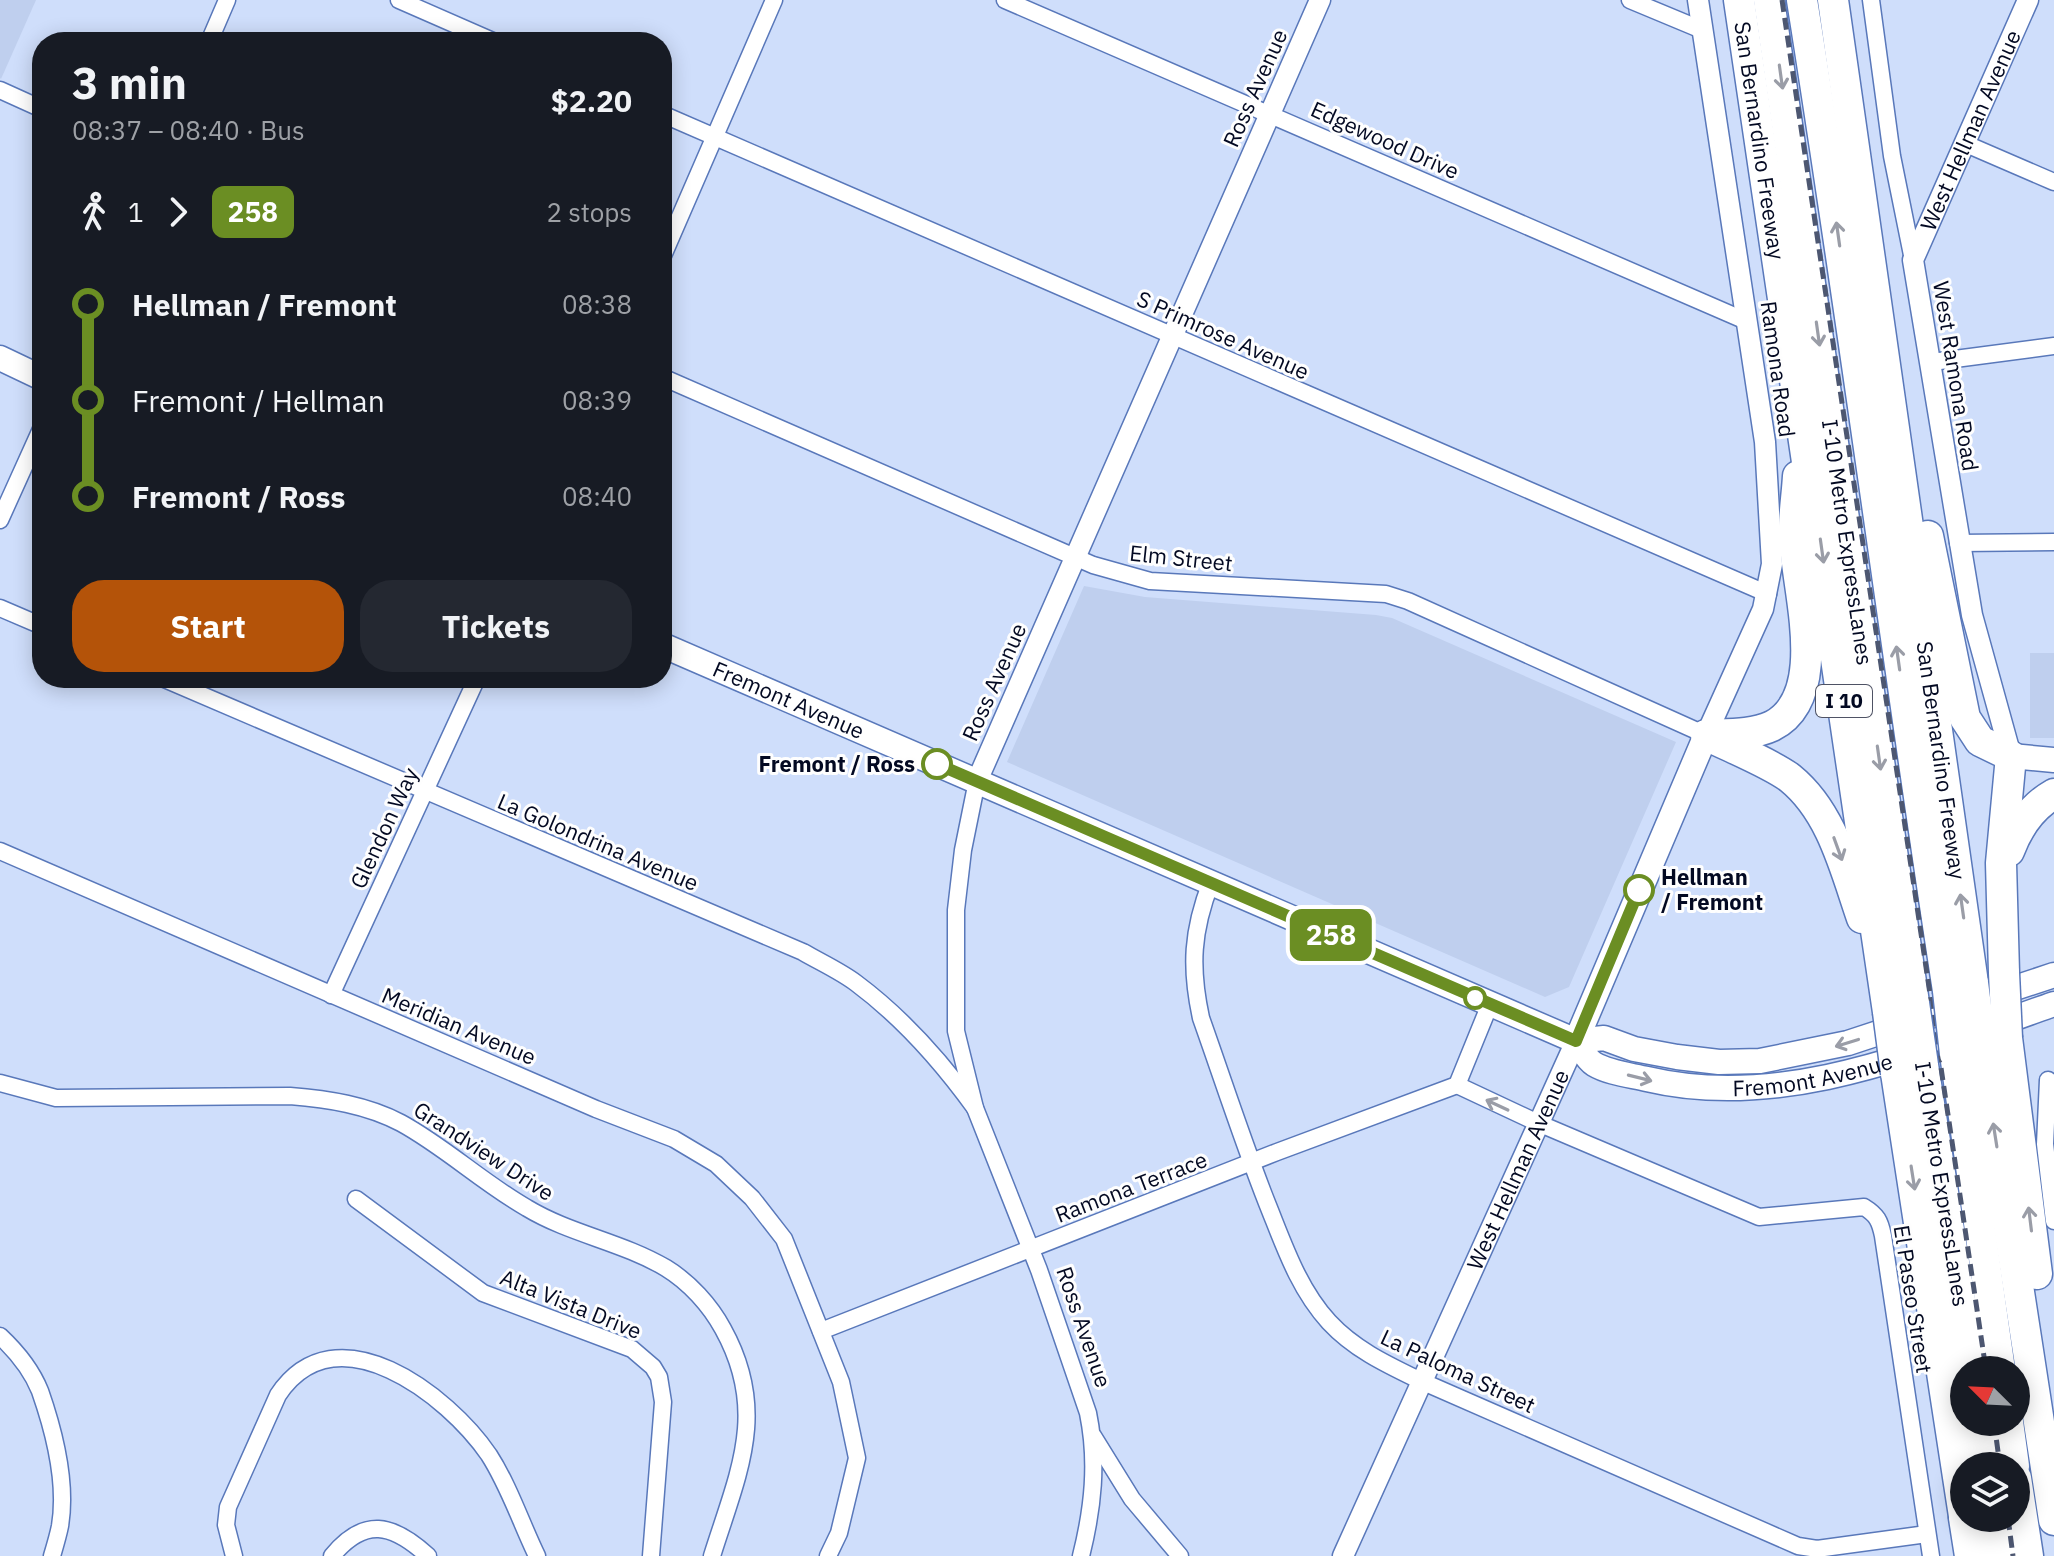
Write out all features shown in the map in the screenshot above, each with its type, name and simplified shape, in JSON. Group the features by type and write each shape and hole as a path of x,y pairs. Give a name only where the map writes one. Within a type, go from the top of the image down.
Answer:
{"highway":[{"name":"San Bernardino Freeway","path":"1739,0 1802,418 1896,1000"},
{"name":"I-10 Metro ExpressLanes","path":"1769,0 1896,1000 1969,1356"},
{"name":"I-10 Metro ExpressLanes","path":"1802,0 1913,763 1961,987"},
{"name":"San Bernardino Freeway","path":"1833,0 1926,651 1961,987 1981,1045 2054,1520"},
{"path":"1866,225 1965,718 1980,741 2011,756 2001,876 2004,973 1981,1045"},
{"path":"1706,735 1752,732 1771,726 1791,710 1801,691 1806,667 1806,628 1794,532 1802,418"},
{"path":"1913,763 1926,651"},
{"path":"1706,735 1789,778 1816,807 1834,838 1896,1000"},
{"path":"2001,876 2022,822 2054,794"},
{"name":"I-10 Metro ExpressLanes","path":"1981,1045 1999,1356"},
{"path":"1910,1069 1923,1238 1954,1452"},
{"path":"1923,1238 1963,1315"},
{"path":"1966,1532 1970,1556"},
{"path":"1995,1532 1999,1556"},
{"path":"2024,1532 2028,1556"}],"main road":[{"path":"0,358 32,373"},
{"name":"Fremont Avenue","path":"672,649 1576,1041 1604,1038 1634,1049 1677,1057 1719,1062 1760,1061 1848,1043 2054,975"},
{"name":"West Hellman Avenue","path":"1576,1041 1706,735"},
{"path":"2011,756 2054,760"},
{"name":"Fremont Avenue","path":"1576,1041 1592,1063 1629,1075 1695,1087 1753,1088 1799,1083 1843,1073 2054,1004"}],"street":[{"path":"213,32 227,0"},
{"path":"399,0 472,32"},
{"path":"672,235 774,0"},
{"name":"Edgewood Drive","path":"1005,0 1746,321"},
{"name":"Ross Avenue","path":"1081,1556 1094,1493 1093,1435 1079,1381 975,1108 956,1031 956,910 963,850 977,781 1320,0"},
{"path":"1630,0 1702,30"},
{"name":"Ramona Road","path":"1698,0 1765,442 1772,547 1768,594 1706,735"},
{"name":"West Ramona Road","path":"1871,0 1892,156 1932,362 1958,543 1981,655 2011,756"},
{"name":"West Hellman Avenue","path":"1913,260 2028,0"},
{"path":"0,90 32,104"},
{"name":"S Primrose Avenue","path":"672,119 1768,594"},
{"path":"1966,144 2054,182"},
{"path":"1932,362 2054,346"},
{"name":"Elm Street","path":"672,381 1093,565 1150,581 1386,594 1422,607 1706,735"},
{"path":"0,520 32,449"},
{"path":"1958,543 2054,542"},
{"path":"0,608 32,622"},
{"name":"La Golondrina Avenue","path":"185,688 803,952 854,982 898,1018 946,1068 975,1108"},
{"name":"Glendon Way","path":"331,995 472,688"},
{"name":"Meridian Avenue","path":"0,851 596,1109 674,1139 716,1164 752,1198 784,1239 841,1382 857,1458 839,1533 828,1556"},
{"name":"La Paloma Street","path":"1211,882 1194,940 1196,995 1201,1018 1251,1163 1287,1255 1317,1307 1356,1346 1421,1381 1798,1546 1817,1549 1927,1534"},
{"path":"1490,1004 1457,1085 1538,1123"},
{"name":"West Hellman Avenue","path":"1343,1556 1576,1041"},
{"path":"2048,1080 2044,1108 2045,1144 2054,1221"},
{"name":"Grandview Drive","path":"0,1083 56,1098 290,1096 324,1099 365,1108 401,1123 528,1210 667,1268 693,1289 717,1318 735,1351 746,1387 748,1425 741,1466 712,1556"},
{"name":"Ramona Terrace","path":"821,1331 1457,1085"},
{"name":"El Paseo Street","path":"1538,1123 1759,1217 1864,1207 1873,1213 1880,1221 1883,1236 1931,1556"},
{"name":"Alta Vista Drive","path":"356,1199 483,1293 619,1342 653,1367 659,1377 663,1402 651,1556"},
{"path":"0,1336 15,1350 39,1389 51,1433 60,1481 60,1524 52,1556"},
{"path":"234,1556 226,1525 228,1507 278,1395 289,1378 304,1368 321,1360 344,1357 376,1365 411,1381 436,1397 461,1420 491,1459 537,1556"},
{"path":"1093,1435 1132,1499 1180,1556"},
{"path":"332,1556 347,1538 368,1528 392,1532 428,1556"}],"shaded area":[{"path":"0,0 36,0 1,79 0,78"},
{"path":"1084,586 1145,597 1392,618 1676,742 1569,987 1545,997 1007,762"},
{"path":"2030,653 2054,653 2054,738 2030,738"}],"railway":[{"path":"1782,0 1984,1356"},
{"path":"1996,1436 1998,1452"},
{"path":"2010,1532 2013,1556"}],"bus line":[{"name":"258","path":"937,764 1576,1041 1639,890"}],"place":[{"name":"Fremont / Ross","path":"937,764"},
{"name":"Hellman / Fremont","path":"1639,890"}]}
